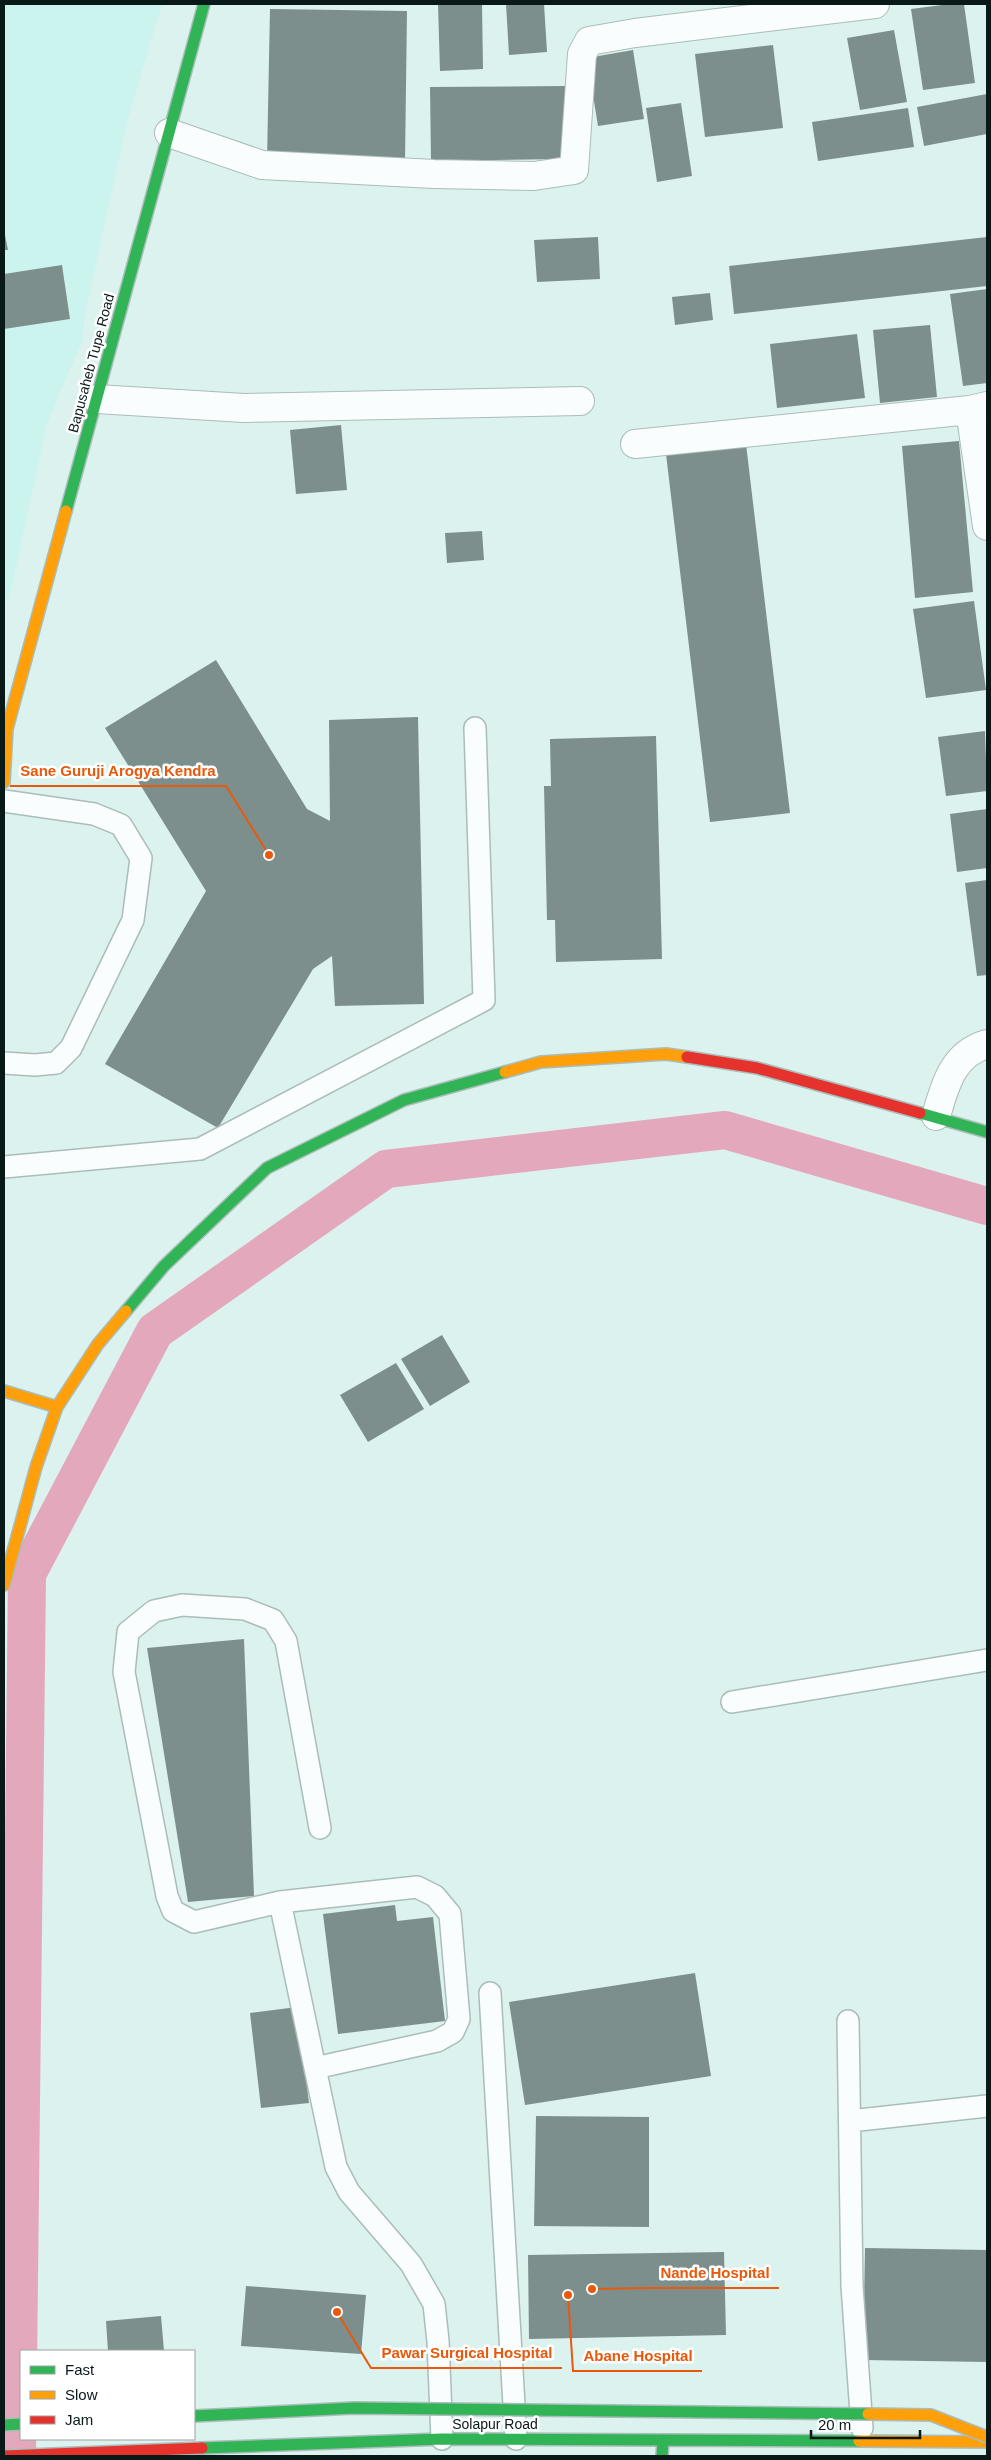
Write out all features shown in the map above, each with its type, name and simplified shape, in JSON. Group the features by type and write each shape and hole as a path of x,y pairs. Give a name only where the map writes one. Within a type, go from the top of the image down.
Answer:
{"main road":[{"name":"Bapusaheb Tupe Road","path":"4,782 6,727 204,4"},
{"path":"4,1585 36,1467 57,1407 98,1344 164,1266 267,1168 404,1100 541,1062 666,1054 757,1068 936,1116 987,1132"},
{"path":"4,1391 57,1407"},
{"path":"195,2416 354,2408 931,2415 987,2437"},
{"path":"4,2425 20,2424"},
{"name":"Solapur Road","path":"4,2456 442,2439 516,2438 863,2443 987,2442"},
{"path":"662,2456 663,2440"}],"street":[{"path":"169,133 262,165 443,174 534,176 574,170 582,54 589,41 635,32 875,4"},
{"path":"97,399 244,408 580,401"},
{"path":"635,444 979,408 987,526"},
{"path":"936,1116 948,1076 960,1061 980,1046 987,1044"}],"lane":[{"path":"4,1167 200,1150 484,1000 475,728"},
{"path":"4,801 94,814 121,825 141,858 133,920 71,1048 56,1063 35,1065 4,1063"},
{"path":"315,2068 438,2041 453,2032 460,2019 450,1914 435,1896 417,1888 280,1902 194,1922 173,1911 168,1896 124,1672 128,1632 154,1611 182,1606 245,1609 273,1620 286,1641 320,1828"},
{"path":"732,1702 987,1660"},
{"path":"280,1902 336,2167 349,2192 411,2264 434,2304 442,2439"},
{"path":"490,1993 516,2438"},
{"path":"848,2021 852,2286 863,2443"},
{"path":"850,2121 987,2106"}],"shaded area":[{"path":"4,4 162,4 128,118 86,309 82,341 47,423 9,599 4,600"}],"building":[{"path":"438,4 482,4 483,69 440,71"},
{"path":"506,4 544,4 547,52 509,55"},
{"path":"964,4 975,83 923,90 911,9"},
{"path":"270,9 407,11 405,162 267,160"},
{"path":"894,30 907,102 860,110 847,38"},
{"path":"773,45 783,128 705,137 695,54"},
{"path":"633,50 644,119 598,126 587,58"},
{"path":"566,86 567,159 431,161 430,87"},
{"path":"987,94 987,134 924,146 917,107"},
{"path":"681,103 692,176 657,182 646,108"},
{"path":"908,108 914,147 818,161 812,122"},
{"path":"4,230 8,250 4,250"},
{"path":"598,237 600,279 537,282 534,240"},
{"path":"987,237 987,286 734,314 729,266"},
{"path":"62,265 70,319 4,329 4,274"},
{"path":"987,289 987,383 963,386 950,294"},
{"path":"710,293 713,320 675,325 672,297"},
{"path":"930,325 937,397 880,403 873,330"},
{"path":"857,334 865,398 777,408 770,344"},
{"path":"341,425 347,490 296,494 290,430"},
{"path":"959,441 973,592 915,598 902,446"},
{"path":"746,444 790,813 710,822 666,454"},
{"path":"482,531 484,560 447,563 445,533"},
{"path":"974,601 986,690 926,698 913,609"},
{"path":"216,660 307,809 330,821 329,720 418,717 424,1004 335,1006 332,956 313,969 218,1128 105,1064 206,891 105,728"},
{"path":"985,731 987,791 946,796 938,737"},
{"path":"656,736 662,959 556,962 555,920 547,920 544,786 551,786 550,739"},
{"path":"987,809 987,868 957,872 950,814"},
{"path":"987,880 987,975 977,976 965,883"},
{"path":"442,1335 470,1382 430,1406 401,1359"},
{"path":"396,1363 424,1409 368,1442 340,1395"},
{"path":"244,1639 254,1896 188,1902 147,1648"},
{"path":"395,1905 397,1921 433,1917 445,2021 338,2034 323,1914"},
{"path":"695,1973 711,2076 525,2105 509,2002"},
{"path":"297,2007 309,2103 261,2108 250,2013"},
{"path":"536,2116 649,2117 649,2227 534,2226"},
{"path":"865,2248 987,2250 987,2362 863,2360"},
{"path":"724,2252 726,2335 529,2339 528,2255"},
{"path":"246,2286 366,2295 361,2354 241,2346"},
{"path":"161,2316 164,2350 108,2350 106,2321"}],"waterway":[{"path":"17,2456 27,1574 155,1331 386,1169 725,1130 987,1206"}],"traffic: fast":[{"path":"66,511 204,4"},
{"path":"126,1311 164,1266 267,1168 404,1100 505,1072"},
{"path":"920,1113 987,1132"},
{"path":"195,2416 354,2408 868,2414"},
{"path":"4,2425 20,2424"},
{"path":"202,2448 442,2439 859,2441"},
{"path":"662,2456 663,2440"}],"traffic: slow":[{"path":"4,782 7,729 66,511"},
{"path":"505,1072 541,1062 666,1054 687,1057"},
{"path":"4,1585 36,1467 57,1407 98,1344 126,1311"},
{"path":"4,1391 57,1407"},
{"path":"868,2414 931,2415 987,2437"},
{"path":"859,2441 987,2442"}],"traffic: jam":[{"path":"687,1057 757,1068 920,1113"},
{"path":"4,2456 202,2448"}],"place":[{"name":"Sane Guruji Arogya Kendra","path":"269,855"},
{"name":"Nande Hospital","path":"592,2289"},
{"name":"Abane Hospital","path":"568,2295"},
{"name":"Pawar Surgical Hospital","path":"337,2312"}]}
